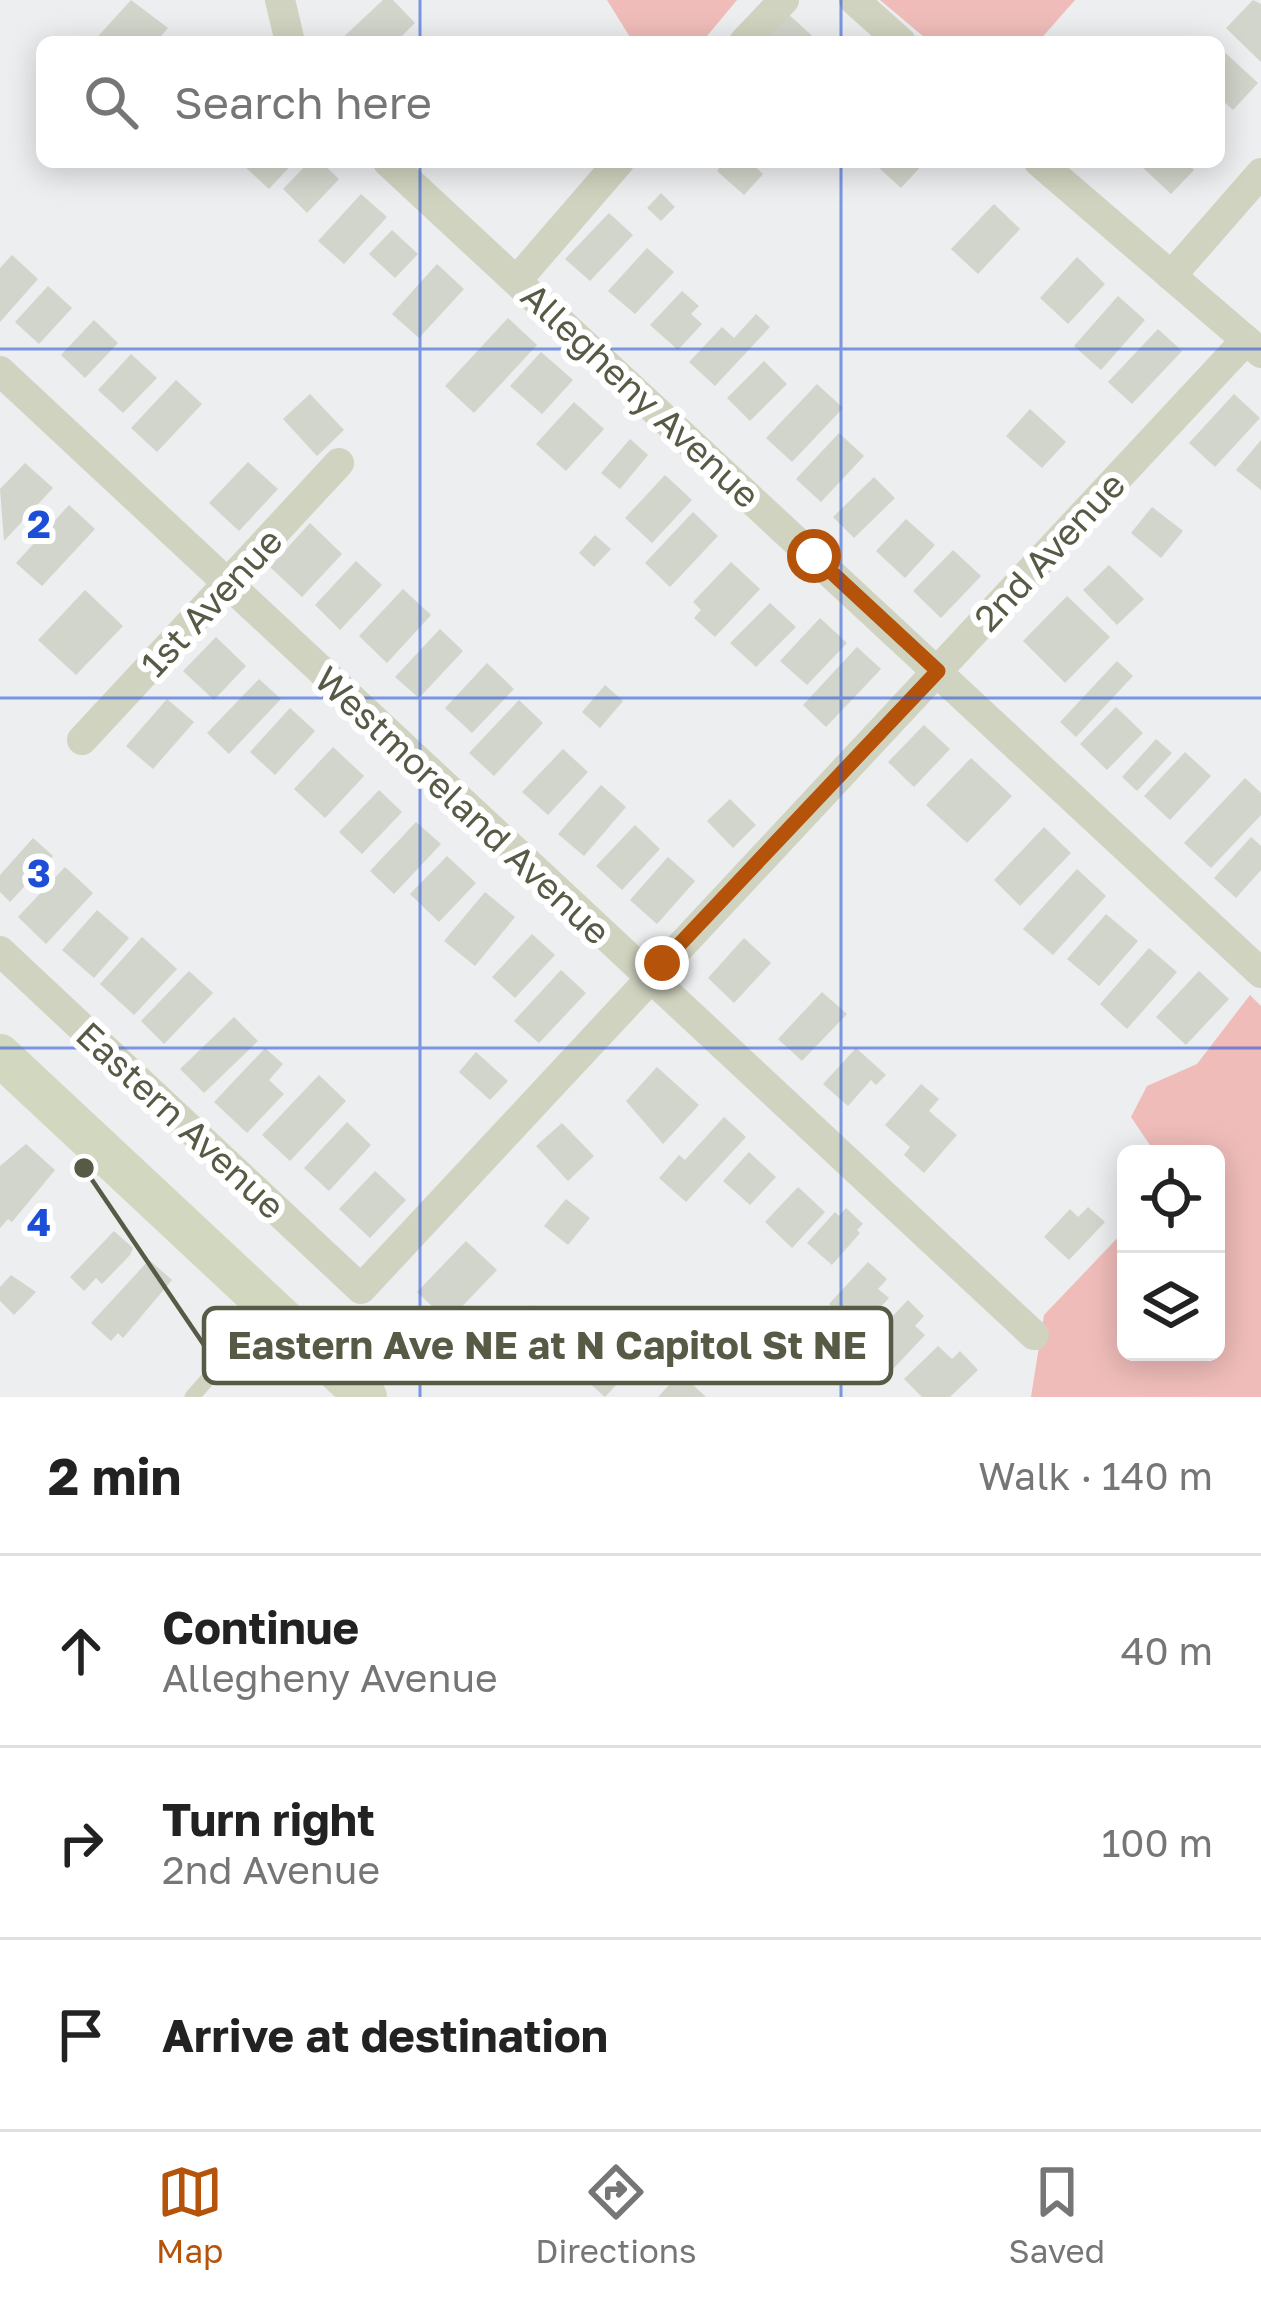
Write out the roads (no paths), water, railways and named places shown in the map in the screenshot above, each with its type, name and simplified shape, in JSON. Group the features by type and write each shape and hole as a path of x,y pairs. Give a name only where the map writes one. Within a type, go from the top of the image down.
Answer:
{"street":[{"path":"280,0 289,36"},
{"path":"750,36 784,0"},
{"path":"854,0 894,36"},
{"name":"Allegheny Avenue","path":"395,168 1261,973"},
{"path":"518,279 614,168"},
{"path":"1046,168 1253,346"},
{"path":"1171,276 1261,173"},
{"name":"2nd Avenue","path":"362,1289 938,671 1253,346"},
{"name":"Westmoreland Avenue","path":"0,371 1034,1335"},
{"name":"1st Avenue","path":"82,740 339,463"},
{"name":"Eastern Avenue","path":"0,951 362,1289"},
{"path":"4,1067 366,1397"}],"lane":[{"path":"191,1397 270,1307"}],"place":[{"name":"Eastern Ave NE at N Capitol St NE","path":"84,1168"}]}
